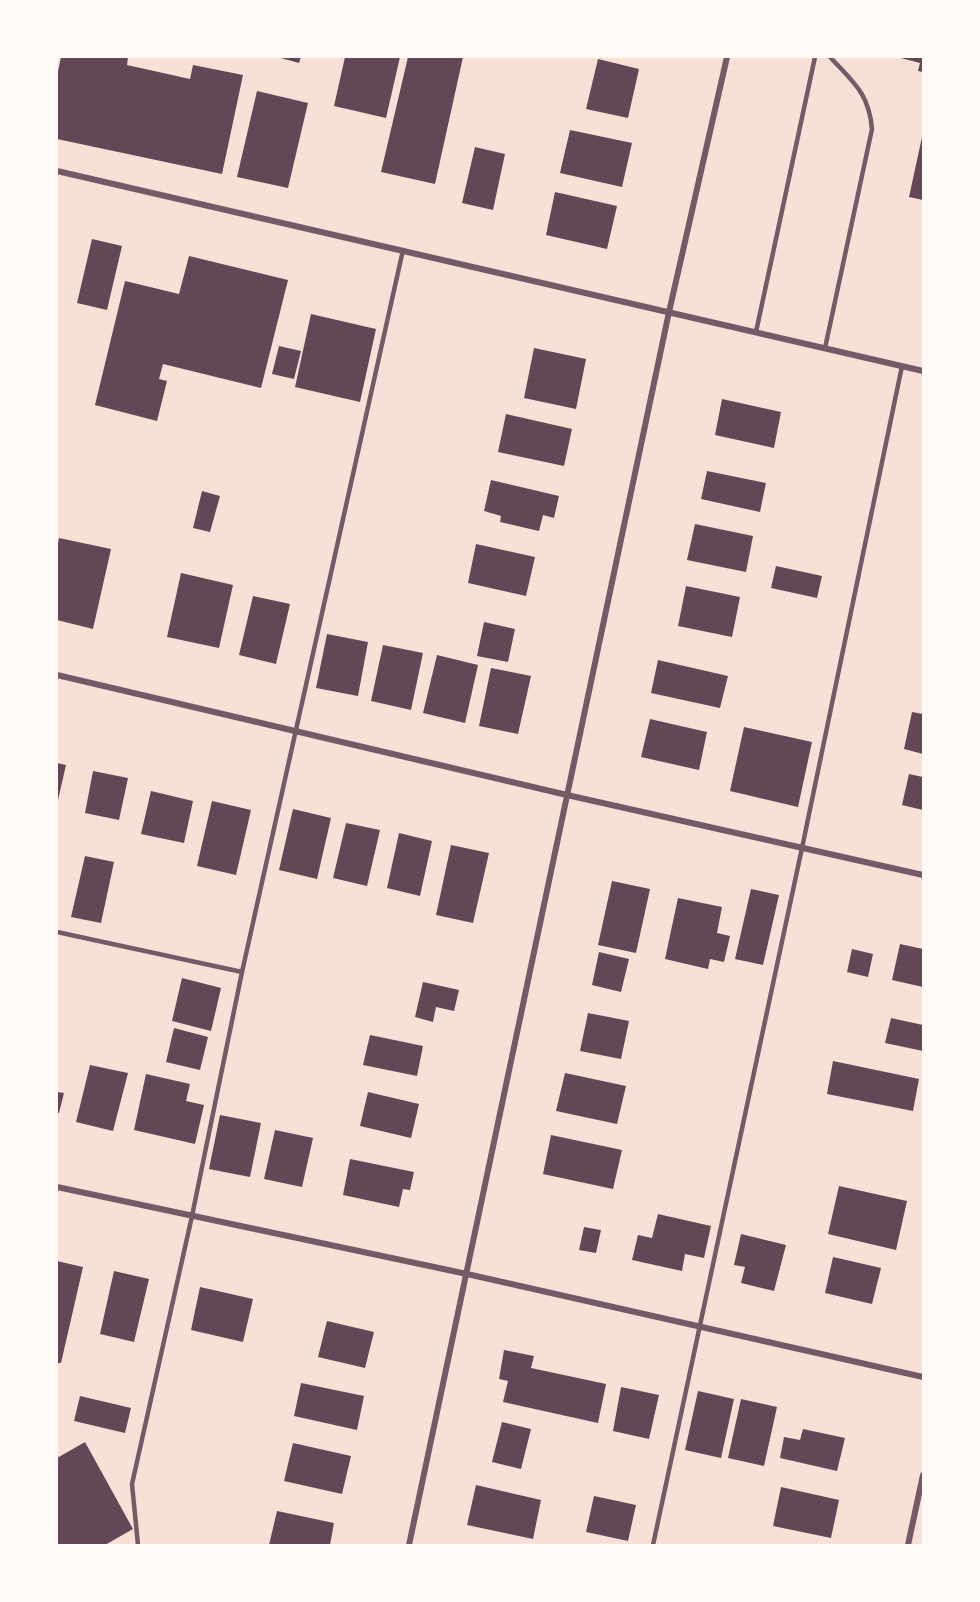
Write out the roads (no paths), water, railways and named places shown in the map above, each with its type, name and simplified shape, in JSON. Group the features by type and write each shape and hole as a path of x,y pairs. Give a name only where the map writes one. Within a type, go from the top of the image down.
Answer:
{"street":[{"path":"409,1545 669,312 727,57"},
{"path":"57,171 923,371"},
{"path":"57,675 567,795 923,875"},
{"path":"57,1187 467,1274 923,1377"},
{"path":"908,1545 923,1475"}],"lane":[{"path":"756,332 815,57"},
{"path":"825,348 872,129 871,116 863,93 830,57"},
{"path":"138,1545 132,1484 192,1216 242,972 403,250"},
{"path":"653,1545 902,366"},
{"path":"57,932 242,972"}]}
